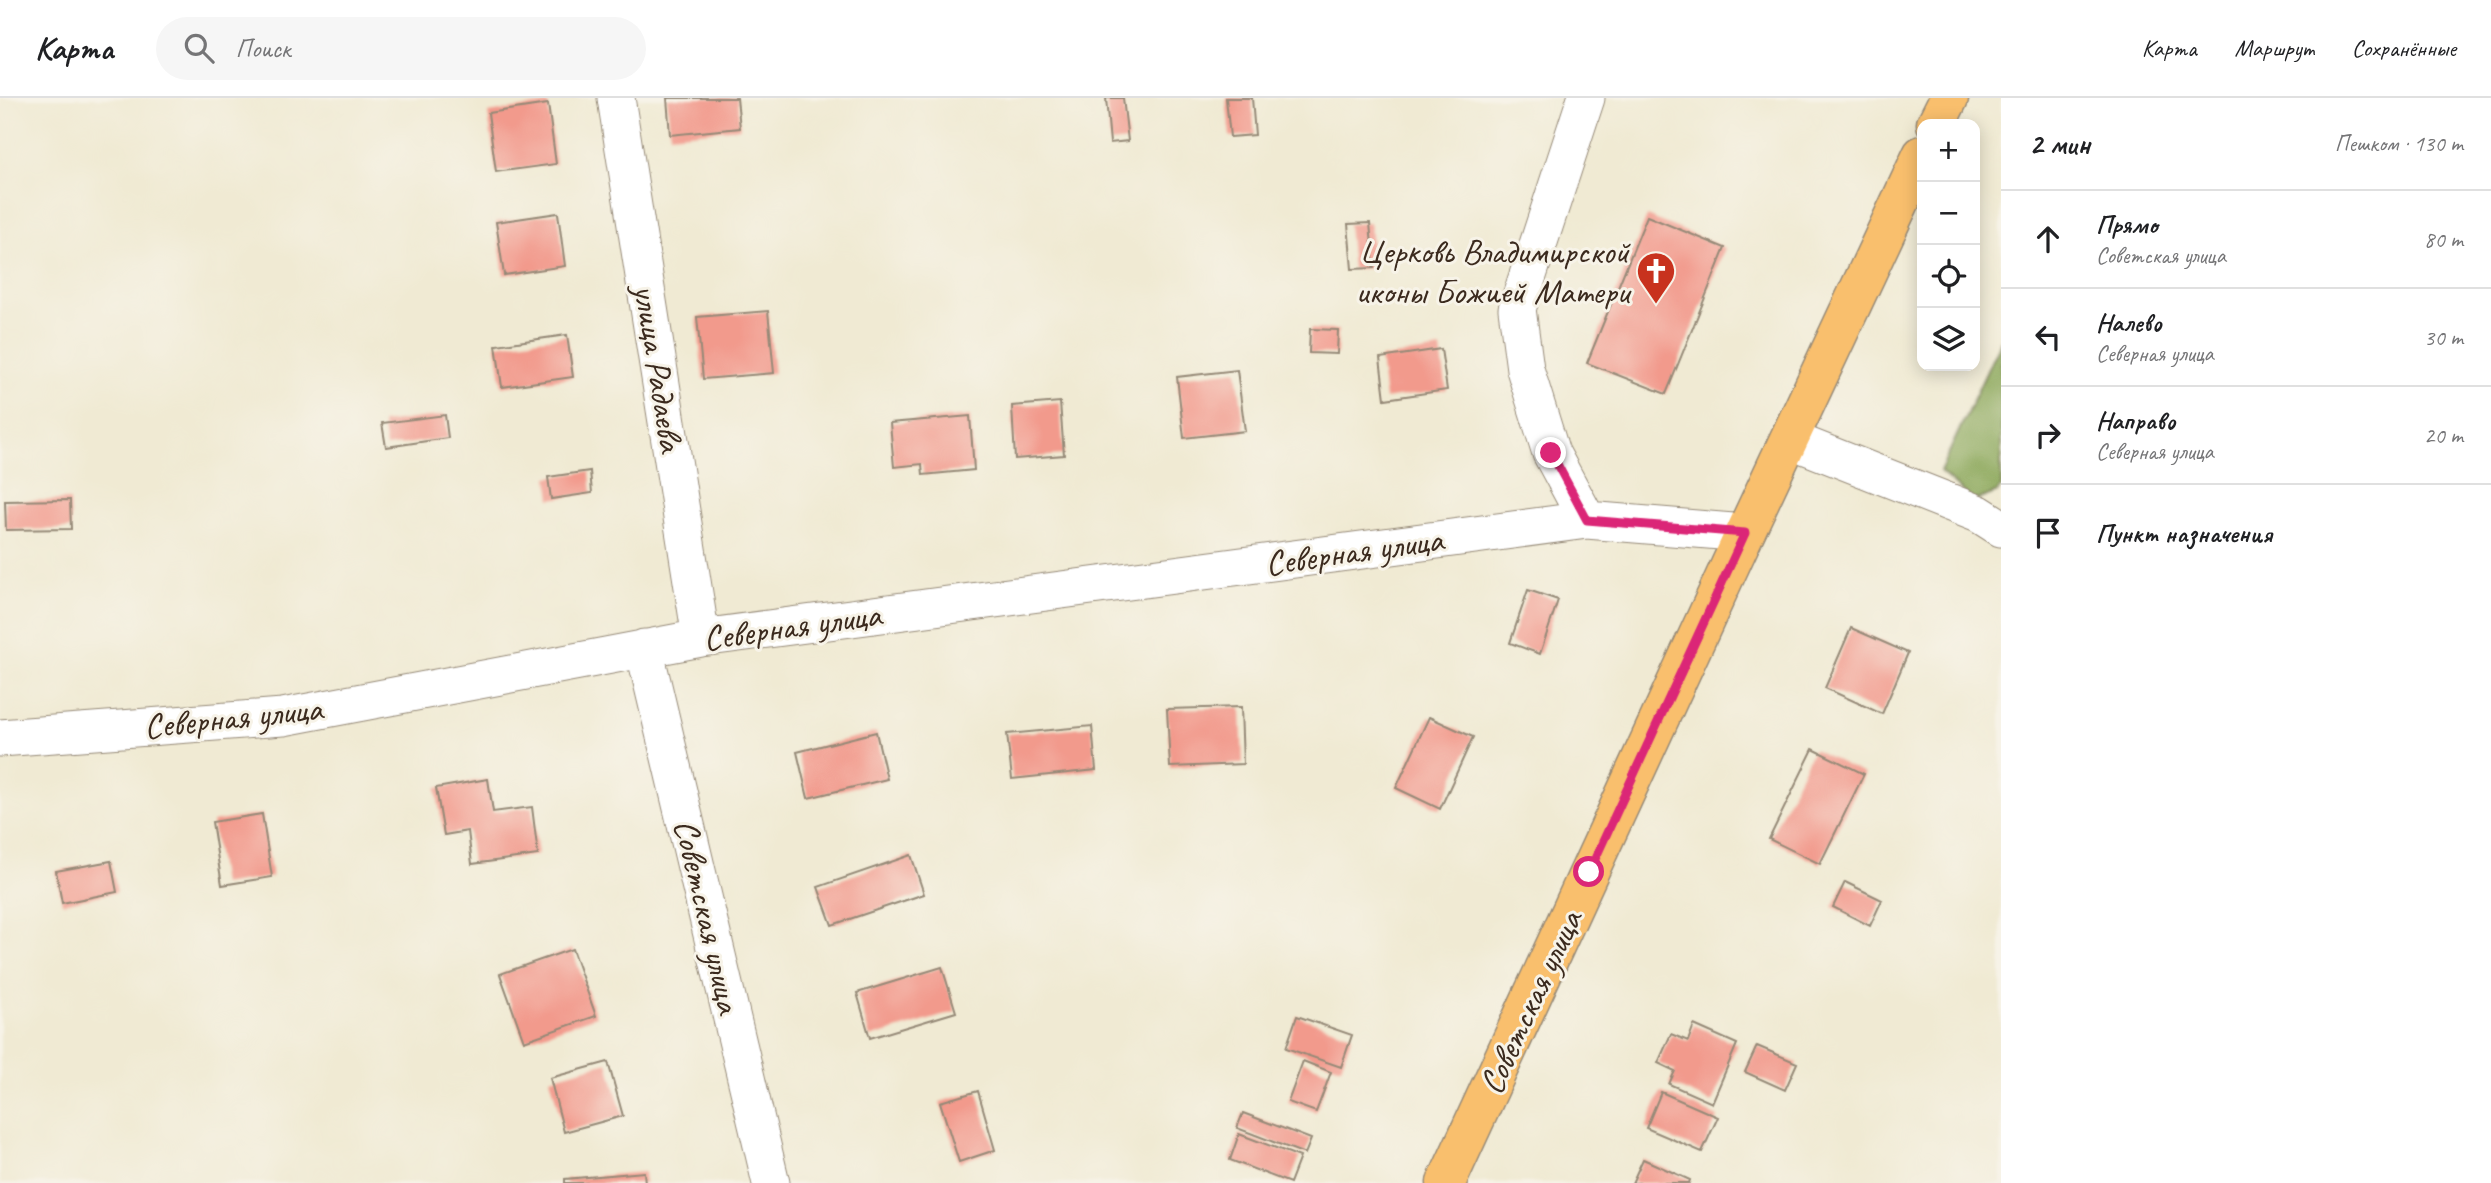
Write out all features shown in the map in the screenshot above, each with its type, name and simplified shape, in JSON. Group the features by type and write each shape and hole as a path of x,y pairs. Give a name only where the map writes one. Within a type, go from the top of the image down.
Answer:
{"main road":[{"path":"1939,119 1949,98"},
{"name":"Советская улица","path":"1446,1183 1917,166"}],"street":[{"name":"улица Радаева","path":"616,98 701,638"},
{"path":"1587,98 1517,309 1525,369 1551,453 1587,520"},
{"path":"1789,439 1979,514 2001,528"},
{"name":"Северная улица","path":"0,738 283,717 701,638 1587,520 1745,533"},
{"name":"Советская улица","path":"644,648 772,1183"}],"green space":[{"path":"2001,340 2001,487 1998,492 1974,501 1940,472"}],"building":[{"path":"667,98 737,98 740,128 670,135"},
{"path":"1106,98 1123,98 1128,141 1110,143"},
{"path":"1226,98 1252,98 1255,135 1230,137"},
{"path":"548,104 556,164 496,172 488,113"},
{"path":"558,213 565,266 504,275 496,222"},
{"name":"Церковь Владимирской иконы Божией Матери","path":"1647,216 1725,248 1666,394 1587,363"},
{"path":"1370,223 1374,268 1352,269 1348,224"},
{"path":"768,311 774,373 703,379 697,317"},
{"path":"1310,329 1338,330 1337,354 1309,353"},
{"path":"567,335 573,377 502,387 496,345"},
{"path":"1441,349 1447,390 1385,399 1380,358"},
{"path":"1237,370 1245,431 1184,438 1177,377"},
{"path":"1060,402 1064,455 1015,459 1012,406"},
{"path":"445,415 448,438 386,447 382,423"},
{"path":"970,416 974,470 923,475 922,464 894,467 890,423"},
{"path":"590,471 592,493 551,499 548,477"},
{"path":"70,500 71,529 6,530 5,501"},
{"path":"1528,590 1558,600 1540,654 1510,643"},
{"path":"1851,628 1908,653 1882,714 1825,688"},
{"path":"1241,707 1243,764 1170,767 1167,709"},
{"path":"1429,717 1473,737 1440,809 1396,788"},
{"path":"1092,726 1096,770 1012,779 1007,734"},
{"path":"876,732 887,779 808,798 797,752"},
{"path":"1813,749 1864,774 1820,864 1769,839"},
{"path":"488,779 493,812 532,807 538,855 472,864 468,831 444,835 436,788"},
{"path":"262,814 272,877 222,885 212,822"},
{"path":"911,855 924,894 832,925 818,887"},
{"path":"111,861 117,892 62,903 56,871"},
{"path":"1845,882 1882,900 1870,926 1833,907"},
{"path":"572,949 596,1016 524,1041 500,974"},
{"path":"942,967 956,1012 870,1038 857,993"},
{"path":"1297,1016 1352,1035 1341,1067 1286,1048"},
{"path":"1694,1025 1737,1044 1712,1103 1669,1084 1675,1071 1658,1063 1671,1034 1688,1041"},
{"path":"1757,1046 1797,1063 1785,1090 1745,1072"},
{"path":"1303,1061 1331,1072 1316,1112 1288,1102"},
{"path":"608,1062 623,1116 564,1132 550,1078"},
{"path":"978,1091 995,1150 959,1162 940,1102"},
{"path":"1661,1092 1718,1117 1702,1152 1646,1128"},
{"path":"1243,1113 1311,1139 1305,1154 1237,1128"},
{"path":"1239,1134 1300,1157 1290,1183 1230,1160"},
{"path":"1643,1159 1690,1180 1689,1183 1632,1183"},
{"path":"644,1172 645,1183 565,1183 565,1179"}],"place":[{"name":"Церковь Владимирской иконы Божией Матери","path":"1656,305"}],"route":[{"path":"1551,453 1587,520 1745,533 1589,872"}]}
